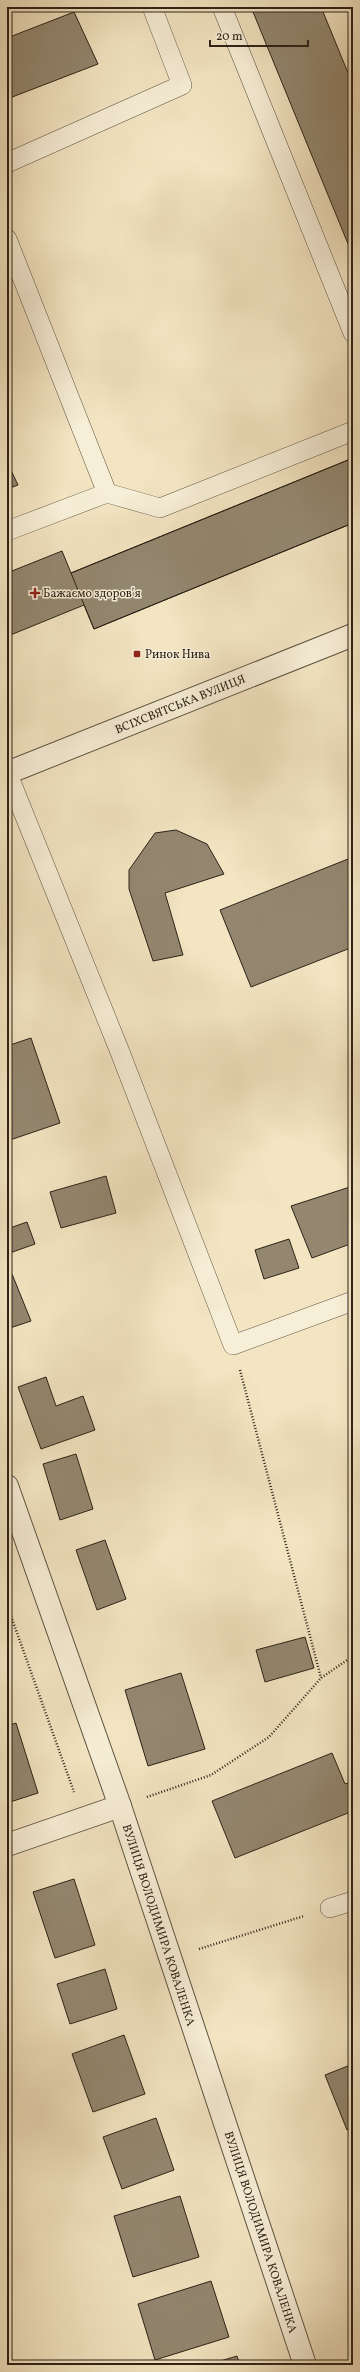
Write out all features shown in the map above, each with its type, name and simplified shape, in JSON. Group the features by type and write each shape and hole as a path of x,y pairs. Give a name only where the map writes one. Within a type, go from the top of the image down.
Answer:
{"street":[{"name":"ВСІХСВЯТСЬКА ВУЛИЦЯ","path":"7,773 353,635"},
{"name":"ВУЛИЦЯ ВОЛОДИМИРА КОВАЛЕНКА","path":"7,1486 120,1806 305,2365"},
{"path":"7,1845 120,1806"}],"lane":[{"path":"7,163 182,85 152,7"},
{"path":"222,7 353,333"},
{"path":"7,239 107,493"},
{"path":"7,530 107,493 160,508 353,431"},
{"path":"7,773 122,1059 234,1344 353,1300"},
{"path":"330,1908 353,1901"}],"path":[{"path":"234,1344 321,1678"},
{"path":"7,1604 84,1819"},
{"path":"120,1806 217,1770 269,1737 321,1678 353,1656"},
{"path":"199,1949 330,1908"}],"building":[{"path":"251,7 321,7 353,85 353,256"},
{"path":"74,12 98,64 7,99 7,38"},
{"path":"353,458 353,523 94,629 71,573"},
{"path":"353,458 353,523 94,629 84,605 8,636 7,573 62,551 71,573"},
{"path":"7,462 18,485 7,489"},
{"path":"176,830 207,844 224,874 165,893 183,955 153,961 129,889 129,870 155,833"},
{"path":"353,857 353,947 251,987 220,910"},
{"path":"31,1038 60,1123 7,1141 7,1046"},
{"path":"106,1176 116,1213 61,1228 50,1192"},
{"path":"353,1186 353,1243 312,1258 291,1206"},
{"path":"27,1222 35,1244 7,1254 7,1229"},
{"path":"289,1239 299,1268 264,1279 255,1250"},
{"path":"12,1274 31,1321 7,1329 7,1275"},
{"path":"46,1377 56,1406 83,1396 95,1430 41,1449 18,1387"},
{"path":"76,1454 93,1509 60,1520 43,1464"},
{"path":"105,1540 126,1599 97,1610 76,1550"},
{"path":"305,1637 314,1668 265,1682 256,1650"},
{"path":"181,1673 205,1749 148,1766 125,1690"},
{"path":"16,1723 38,1793 7,1803 7,1726"},
{"path":"332,1753 345,1784 353,1781 353,1811 235,1858 212,1801"},
{"path":"74,1879 95,1945 55,1958 33,1892"},
{"path":"105,1969 117,2009 70,2024 57,1984"},
{"path":"124,2035 145,2094 93,2112 72,2054"},
{"path":"353,2064 353,2127 347,2130 325,2075"},
{"path":"156,2118 174,2170 122,2189 103,2137"},
{"path":"180,2196 199,2257 133,2277 114,2216"},
{"path":"211,2281 229,2337 155,2360 138,2304"},
{"path":"237,2356 240,2365 207,2365"}],"place":[{"name":"Бажаємо здоровʼя","path":"35,593"},
{"name":"Ринок Нива","path":"137,654"}]}
